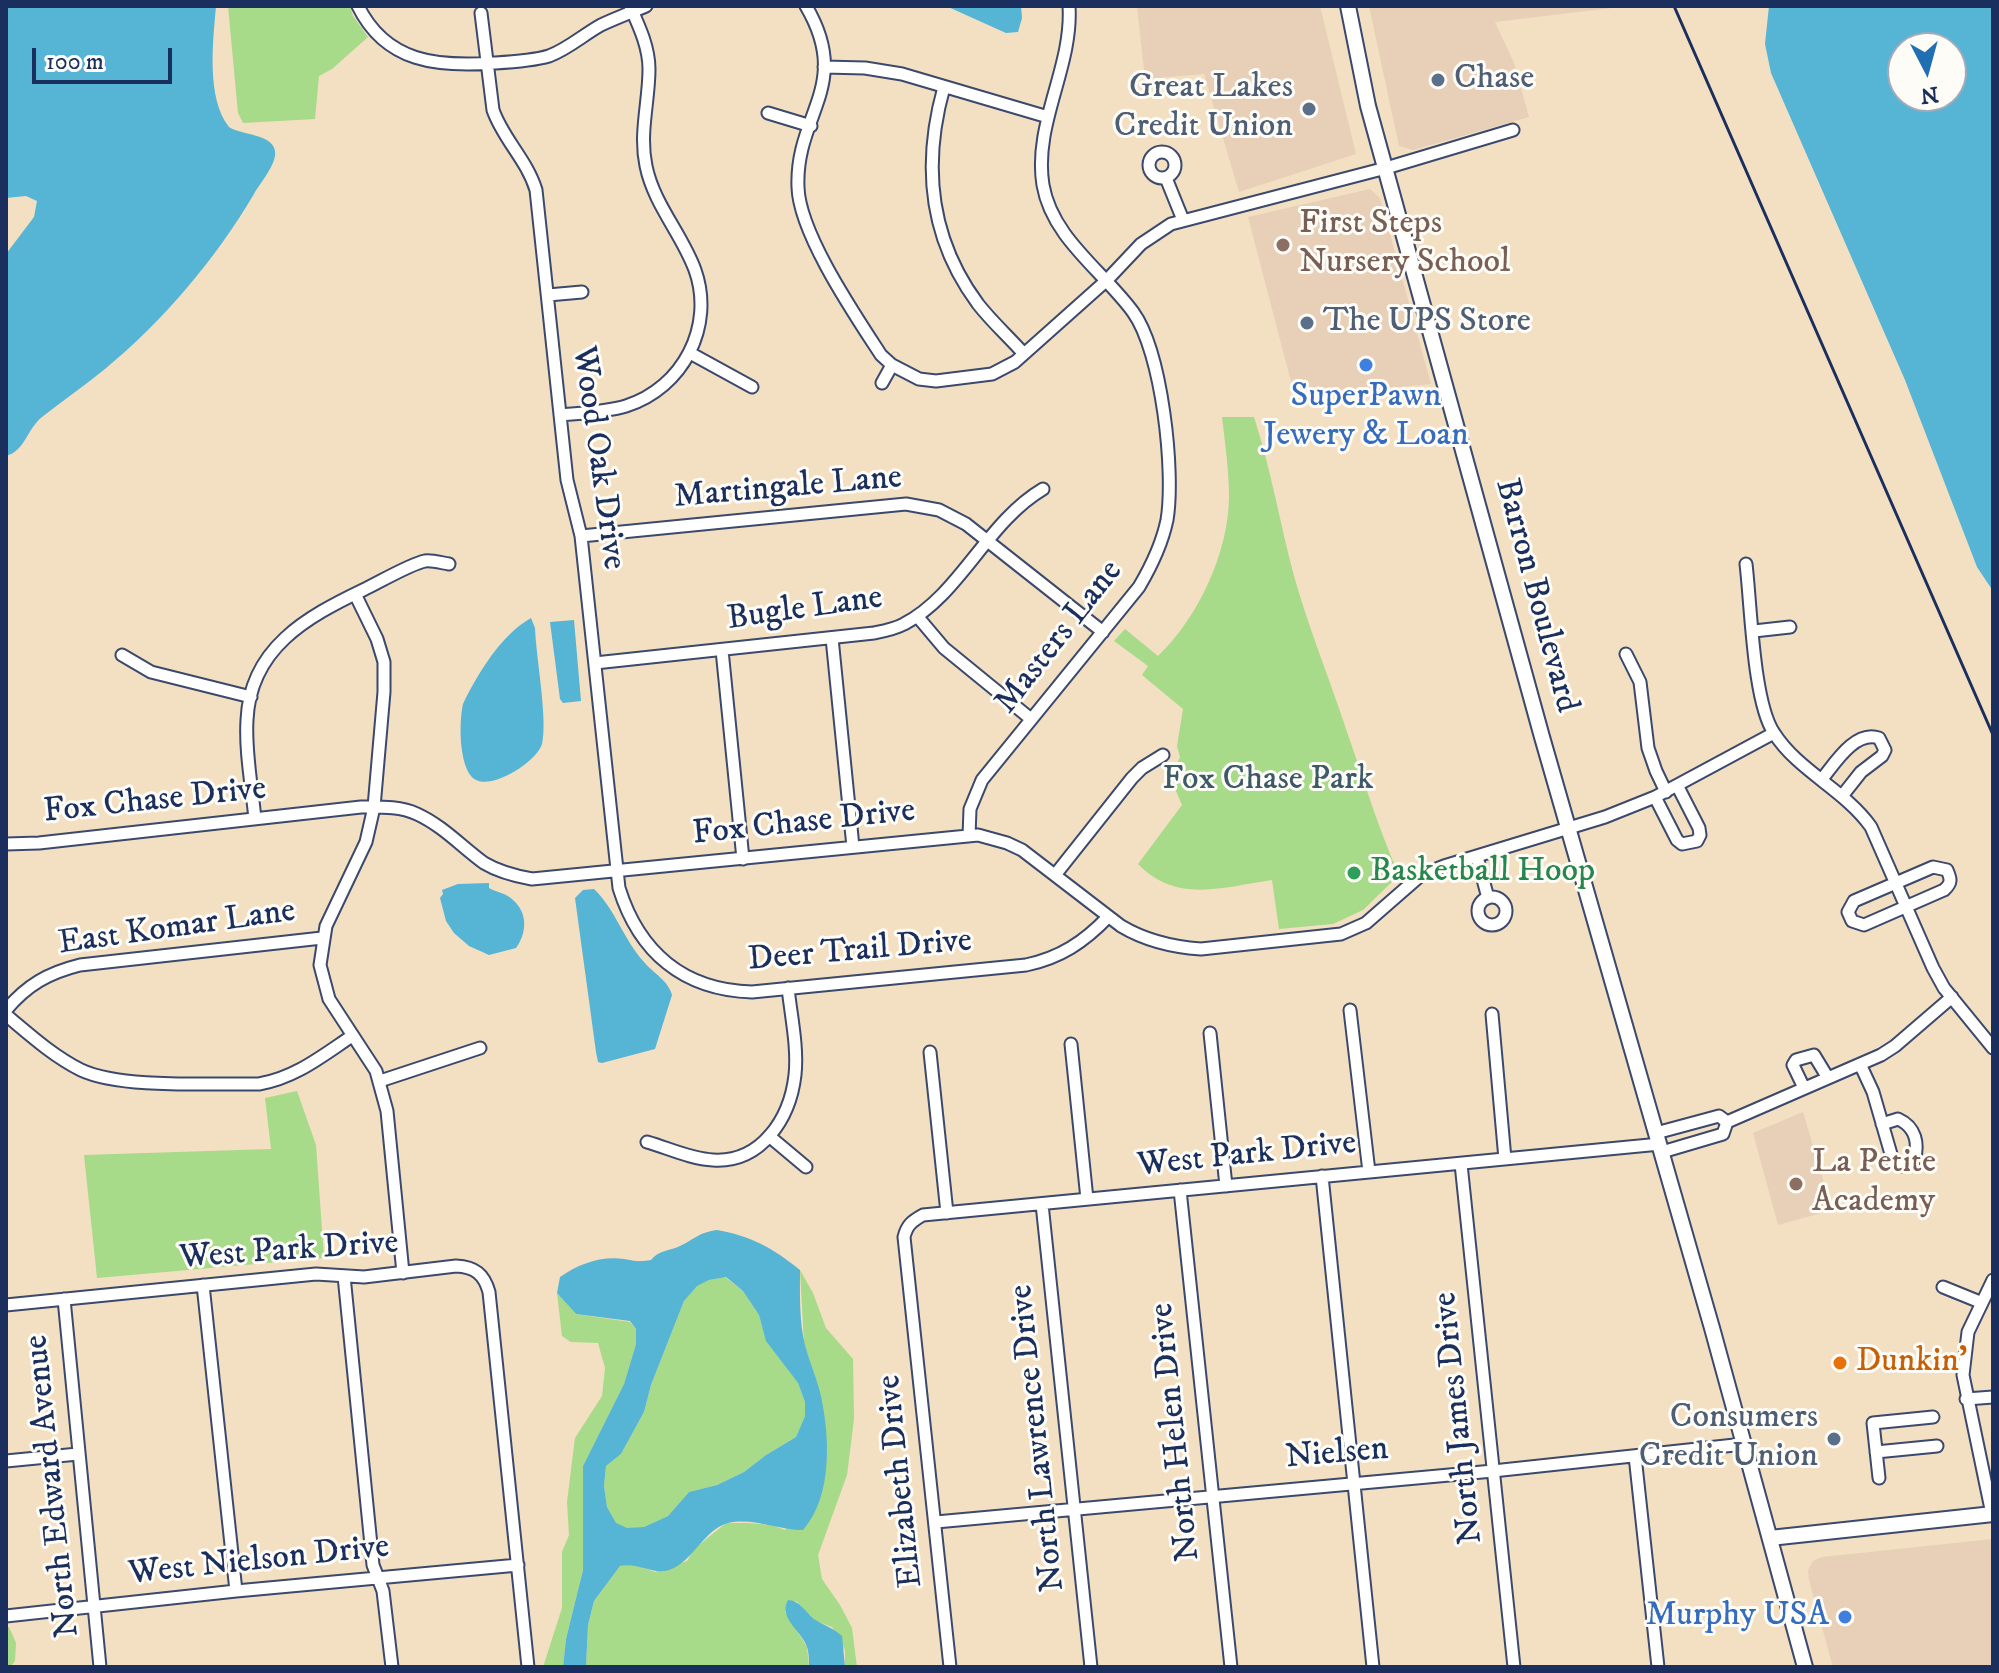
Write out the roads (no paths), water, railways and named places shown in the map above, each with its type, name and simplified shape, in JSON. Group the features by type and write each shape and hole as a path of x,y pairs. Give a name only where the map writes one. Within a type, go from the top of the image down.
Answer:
{"main road":[{"name":"Barron Boulevard","path":"1348,6 1368,106 1542,737 1805,1667"},
{"path":"1770,1538 1993,1514"}],"street":[{"path":"358,6 375,31 390,45 411,57 456,65 546,57 631,9 646,6"},
{"path":"806,6 820,36 824,81 798,175 800,210 804,223 881,355 892,365 919,379 957,379 1006,369 1107,280 1141,244 1164,228 1183,220 1386,168 1513,130"},
{"name":"Masters Lane","path":"969,836 970,809 982,780 1139,587 1152,565 1167,520 1169,475 1156,364 1136,316 1065,234 1048,205 1041,164 1048,117 1068,43 1069,6"},
{"path":"560,415 610,410 643,399 669,380 684,364 701,318 698,282 689,256 663,211 645,163 642,120 649,68 644,39 631,9"},
{"name":"Wood Oak Drive","path":"481,13 497,121 525,162 536,190 567,480 581,536 617,872"},
{"path":"824,67 884,70 1048,117"},
{"path":"944,87 935,116 931,161 934,203 940,228 968,288 980,306 1024,354"},
{"path":"768,113 811,126"},
{"path":"1166,178 1183,220"},
{"path":"548,295 582,292"},
{"path":"690,353 752,387"},
{"path":"882,383 892,365"},
{"name":"Bugle Lane","path":"595,663 832,638 904,625 936,600 1022,501 1043,489"},
{"name":"Martingale Lane","path":"581,536 906,504 939,510 987,540 1103,632"},
{"path":"255,819 246,723 251,697 261,672 282,640 307,619 425,561 449,564"},
{"path":"1746,564 1761,699 1774,733 1860,812 1871,827 1933,968 1993,1048"},
{"path":"355,594 377,639 384,662 374,807 366,842 322,938 320,965 329,999 380,1081 387,1111 403,1273"},
{"path":"917,616 944,648 1031,719"},
{"path":"1754,631 1790,627"},
{"path":"832,638 853,847"},
{"path":"722,650 743,859"},
{"path":"1626,654 1640,682 1648,748 1667,792"},
{"path":"122,655 151,672 251,697"},
{"name":"Fox Chase Drive","path":"6,844 374,807 417,814 486,864 506,874 550,879 969,836 1007,843 1022,850 1108,917 1137,935 1184,948 1201,949 1341,934 1366,923 1421,875 1570,828 1667,792 1774,733"},
{"path":"1822,779 1845,751 1864,737 1879,738 1885,750 1882,756 1861,772 1842,796"},
{"path":"1055,875 1132,778 1163,755"},
{"path":"1477,857 1488,898"},
{"path":"1933,867 1947,870 1951,878 1950,885 1864,925 1852,921 1848,912 1854,901 1894,884 1933,867"},
{"name":"Deer Trail Drive","path":"617,872 619,888 633,925 656,954 671,967 719,989 752,992 1039,963 1078,945 1108,917"},
{"name":"East Komar Lane","path":"6,1013 30,984 53,972 80,965 322,938"},
{"path":"647,1142 702,1159 723,1160 751,1153 769,1136 786,1111 795,1075 788,988"},
{"path":"1659,1143 1723,1134 1727,1122 1895,1046 1952,997"},
{"path":"1350,1010 1369,1172"},
{"path":"6,1013 65,1061 84,1071 123,1081 259,1084 291,1075 352,1036"},
{"path":"1492,1014 1505,1159"},
{"path":"1210,1033 1226,1186"},
{"path":"1071,1044 1087,1199"},
{"path":"380,1081 480,1048"},
{"path":"930,1052 947,1213"},
{"path":"1804,1088 1793,1065 1796,1060 1808,1055 1819,1059 1828,1078"},
{"path":"1860,1064 1873,1092 1882,1124"},
{"path":"1659,1143 1719,1116 1727,1122"},
{"path":"769,1136 806,1167"},
{"name":"West Park Drive","path":"909,1289 904,1237 907,1226 923,1215 1659,1143"},
{"name":"North James Drive","path":"1461,1164 1514,1667"},
{"path":"1322,1176 1373,1667"},
{"name":"North Helen Drive","path":"1180,1190 1231,1667"},
{"name":"North Lawrence Drive","path":"1042,1204 1091,1667"},
{"name":"West Park Drive","path":"6,1305 316,1274 364,1277 456,1266 479,1272 489,1292 518,1565"},
{"path":"344,1276 373,1565 379,1577 392,1667"},
{"path":"1992,1283 1980,1302 1968,1332 1963,1375 1993,1514"},
{"path":"203,1285 236,1591"},
{"path":"1943,1287 1980,1302"},
{"name":"Elizabeth Drive","path":"909,1289 950,1667"},
{"name":"North Edward Avenue","path":"64,1299 100,1667"},
{"path":"1966,1399 1993,1397"},
{"path":"1879,1478 1873,1423 1933,1417"},
{"name":"Nielsen","path":"936,1522 1354,1481 1493,1471 1744,1444"},
{"path":"1876,1452 1937,1446"},
{"path":"6,1461 78,1454"},
{"path":"1635,1456 1658,1667"},
{"path":"518,1565 528,1667"},
{"name":"West Nielson Drive","path":"6,1616 518,1565"}],"water":[{"path":"6,6 216,6 213,69 222,115 234,130 269,141 275,156 239,218 187,288 147,331 42,417 22,445 6,456 6,254 34,217 37,201 26,196 6,198"},
{"path":"946,6 1021,6 1022,18 1018,32 1006,33"},
{"path":"1769,6 1993,6 1993,591 1977,567 1905,380 1771,73 1765,44"},
{"path":"531,618 535,628 543,704 542,744 531,759 510,774 488,782 478,781 467,769 462,751 463,704 500,645"},
{"path":"574,620 581,701 563,703 550,622"},
{"path":"489,883 489,888 508,896 518,905 524,923 516,948 489,955 469,946 454,933 446,921 440,898 442,890 458,884"},
{"path":"594,889 637,953 664,981 672,995 655,1049 602,1063 598,1062 596,1052 575,898 583,890"},
{"path":"717,1230 751,1239 800,1270 803,1336 820,1392 826,1427 826,1464 820,1500 803,1530 746,1522 728,1523 712,1532 685,1560 669,1570 620,1566 594,1601 588,1625 586,1667 563,1667 566,1639 583,1570 583,1466 624,1384 636,1344 636,1329 630,1321 576,1314 557,1293 560,1277 598,1260 651,1260 661,1252","holes":["726,1277 743,1291 759,1315 766,1341 798,1383 805,1402 805,1416 796,1437 744,1472 717,1485 689,1492 668,1516 644,1527 627,1528 616,1523 607,1507 604,1486 606,1466 621,1454 644,1412 651,1385 684,1301 697,1286"]},
{"path":"788,1600 799,1604 814,1619 842,1636 845,1667 809,1667 807,1647 786,1613"}],"railway":[{"path":"1674,6 1993,735"}],"place":[{"name":"Chase","path":"1438,80"},
{"name":"Great Lakes Credit Union","path":"1309,109"},
{"name":"First Steps Nursery School","path":"1283,245"},
{"name":"The UPS Store","path":"1307,323"},
{"name":"SuperPawn Jewery & Loan","path":"1366,365"},
{"name":"Basketball Hoop","path":"1354,873"},
{"name":"La Petite Academy","path":"1796,1184"},
{"name":"Dunkin'","path":"1840,1363"},
{"name":"Consumers Credit Union","path":"1834,1439"},
{"name":"Murphy USA","path":"1845,1617"}],"park label":[{"name":"Fox Chase Park","path":"1268,781"}]}
